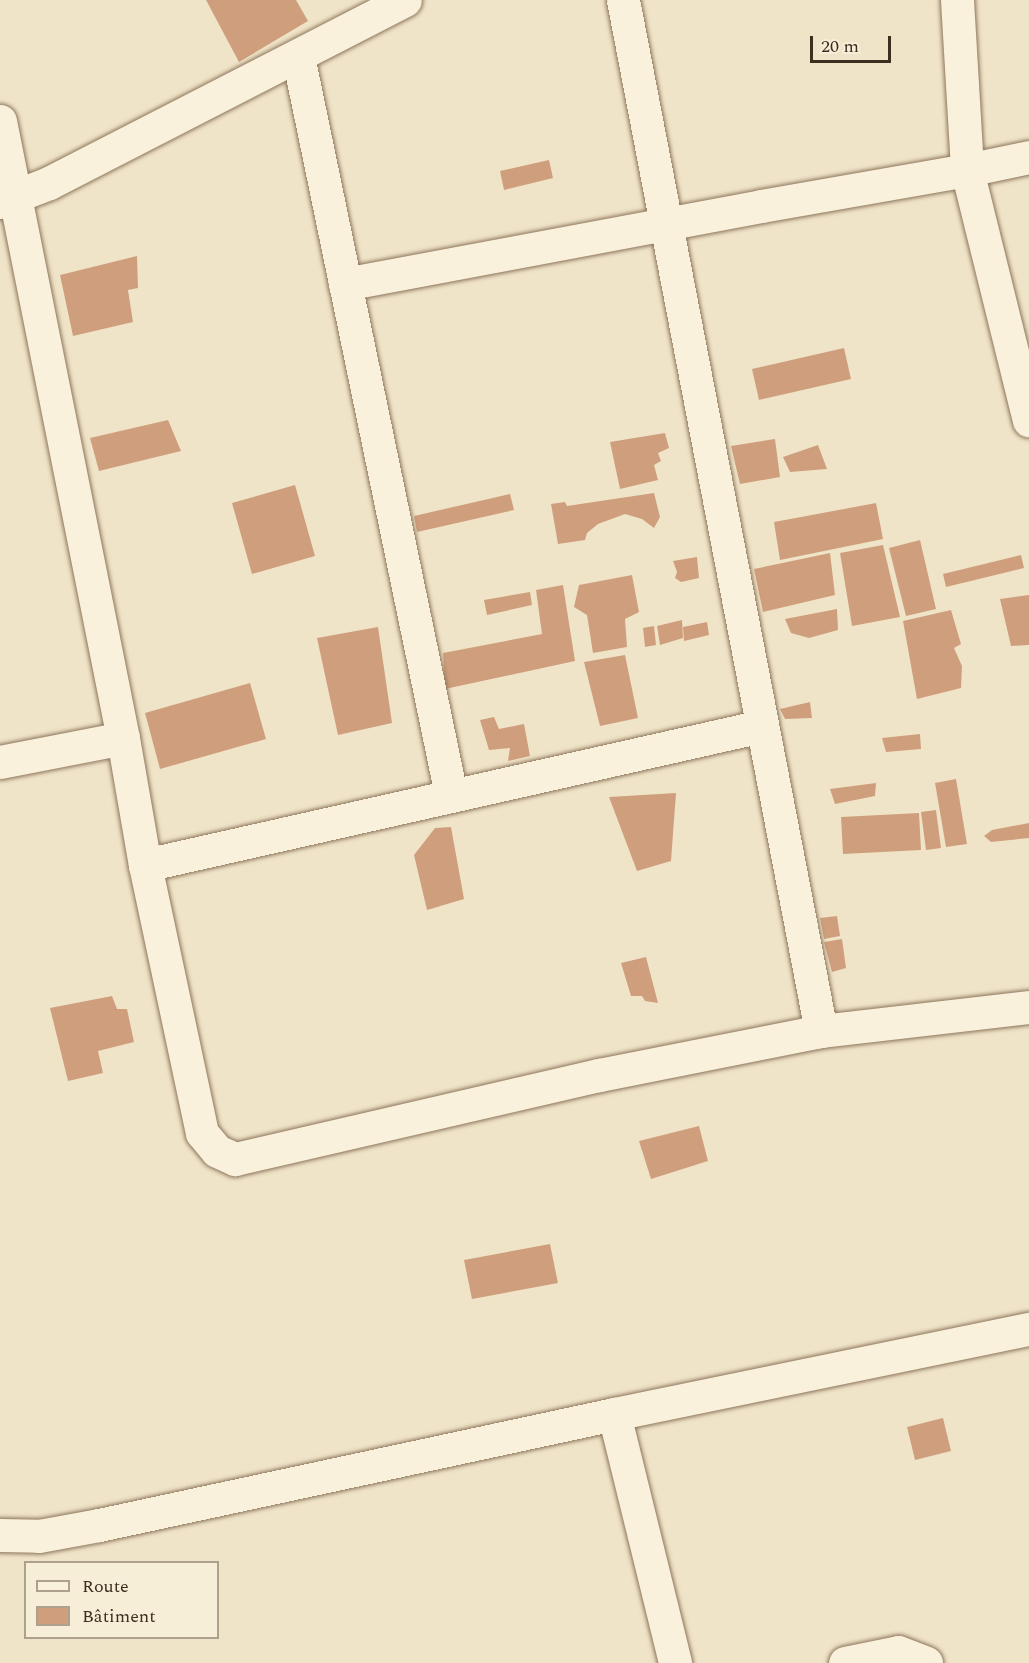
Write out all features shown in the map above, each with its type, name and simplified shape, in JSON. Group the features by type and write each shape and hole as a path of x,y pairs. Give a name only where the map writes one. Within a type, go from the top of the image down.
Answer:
{"street":[{"path":"8,200 298,56 405,0"},
{"path":"623,0 821,1031"},
{"path":"957,0 967,171 1029,420"},
{"path":"298,56 451,795"},
{"path":"0,121 8,200 123,738 145,865 202,1133 217,1151 235,1159 599,1075 821,1031 1029,1007"},
{"path":"345,284 967,171 1029,157"},
{"path":"145,865 762,726"},
{"path":"0,762 123,738"},
{"path":"0,1535 39,1536 99,1525 614,1414 1029,1329"},
{"path":"614,1414 675,1663"},
{"path":"845,1663 898,1652 926,1663"}],"building":[{"path":"206,0 296,0 308,21 239,62"},
{"path":"549,160 553,178 504,190 500,171"},
{"path":"137,256 138,288 128,290 133,322 73,336 60,275"},
{"path":"844,348 851,379 759,400 752,369"},
{"path":"168,420 181,451 99,471 90,438"},
{"path":"665,433 669,448 658,453 661,461 654,465 658,480 620,489 610,442"},
{"path":"775,439 780,477 740,484 731,446"},
{"path":"818,445 827,469 790,472 783,457"},
{"path":"295,485 315,556 252,574 232,503"},
{"path":"654,493 660,517 654,528 642,519 625,514 598,524 587,533 585,540 558,544 551,504 565,502 567,506"},
{"path":"510,494 514,510 417,532 414,516"},
{"path":"876,503 883,539 780,560 774,522"},
{"path":"920,540 936,609 906,616 889,548"},
{"path":"883,545 900,617 852,626 840,553"},
{"path":"830,553 835,595 763,612 754,569"},
{"path":"1021,555 1024,568 946,587 943,574"},
{"path":"697,557 699,578 681,582 675,578 677,572 673,561"},
{"path":"632,575 639,612 625,619 627,647 593,653 587,615 574,607 579,585"},
{"path":"563,585 575,661 445,689 443,653 542,634 536,590"},
{"path":"530,592 532,605 487,615 484,600"},
{"path":"1029,595 1029,645 1011,646 1000,599"},
{"path":"837,609 838,630 809,638 791,633 785,619"},
{"path":"951,610 961,644 954,648 962,666 961,688 917,699 903,621"},
{"path":"682,620 683,638 660,645 657,626"},
{"path":"707,622 709,635 684,641 683,627"},
{"path":"654,626 656,645 645,647 643,628"},
{"path":"378,627 392,723 338,735 317,638"},
{"path":"625,655 638,718 600,726 584,662"},
{"path":"250,683 266,739 160,769 145,713"},
{"path":"810,702 812,718 785,719 780,709"},
{"path":"494,717 499,729 524,724 530,756 508,761 510,748 489,750 480,720"},
{"path":"920,734 921,749 886,752 882,738"},
{"path":"956,779 967,844 946,847 935,783"},
{"path":"876,783 875,796 835,804 830,789"},
{"path":"676,793 671,861 637,871 609,797"},
{"path":"936,810 941,848 926,850 921,812"},
{"path":"919,813 921,850 843,854 841,817"},
{"path":"1029,823 1029,838 991,842 984,836 992,830"},
{"path":"451,827 464,899 427,910 414,855 435,828"},
{"path":"837,916 840,936 824,939 820,918"},
{"path":"842,939 846,968 832,972 824,942"},
{"path":"646,957 658,1003 645,1001 642,996 631,996 621,963"},
{"path":"112,996 117,1009 127,1009 134,1042 98,1051 103,1073 68,1081 50,1008"},
{"path":"699,1126 708,1161 651,1179 639,1141"},
{"path":"550,1244 558,1283 472,1299 464,1260"},
{"path":"943,1418 951,1451 915,1460 907,1427"}]}
